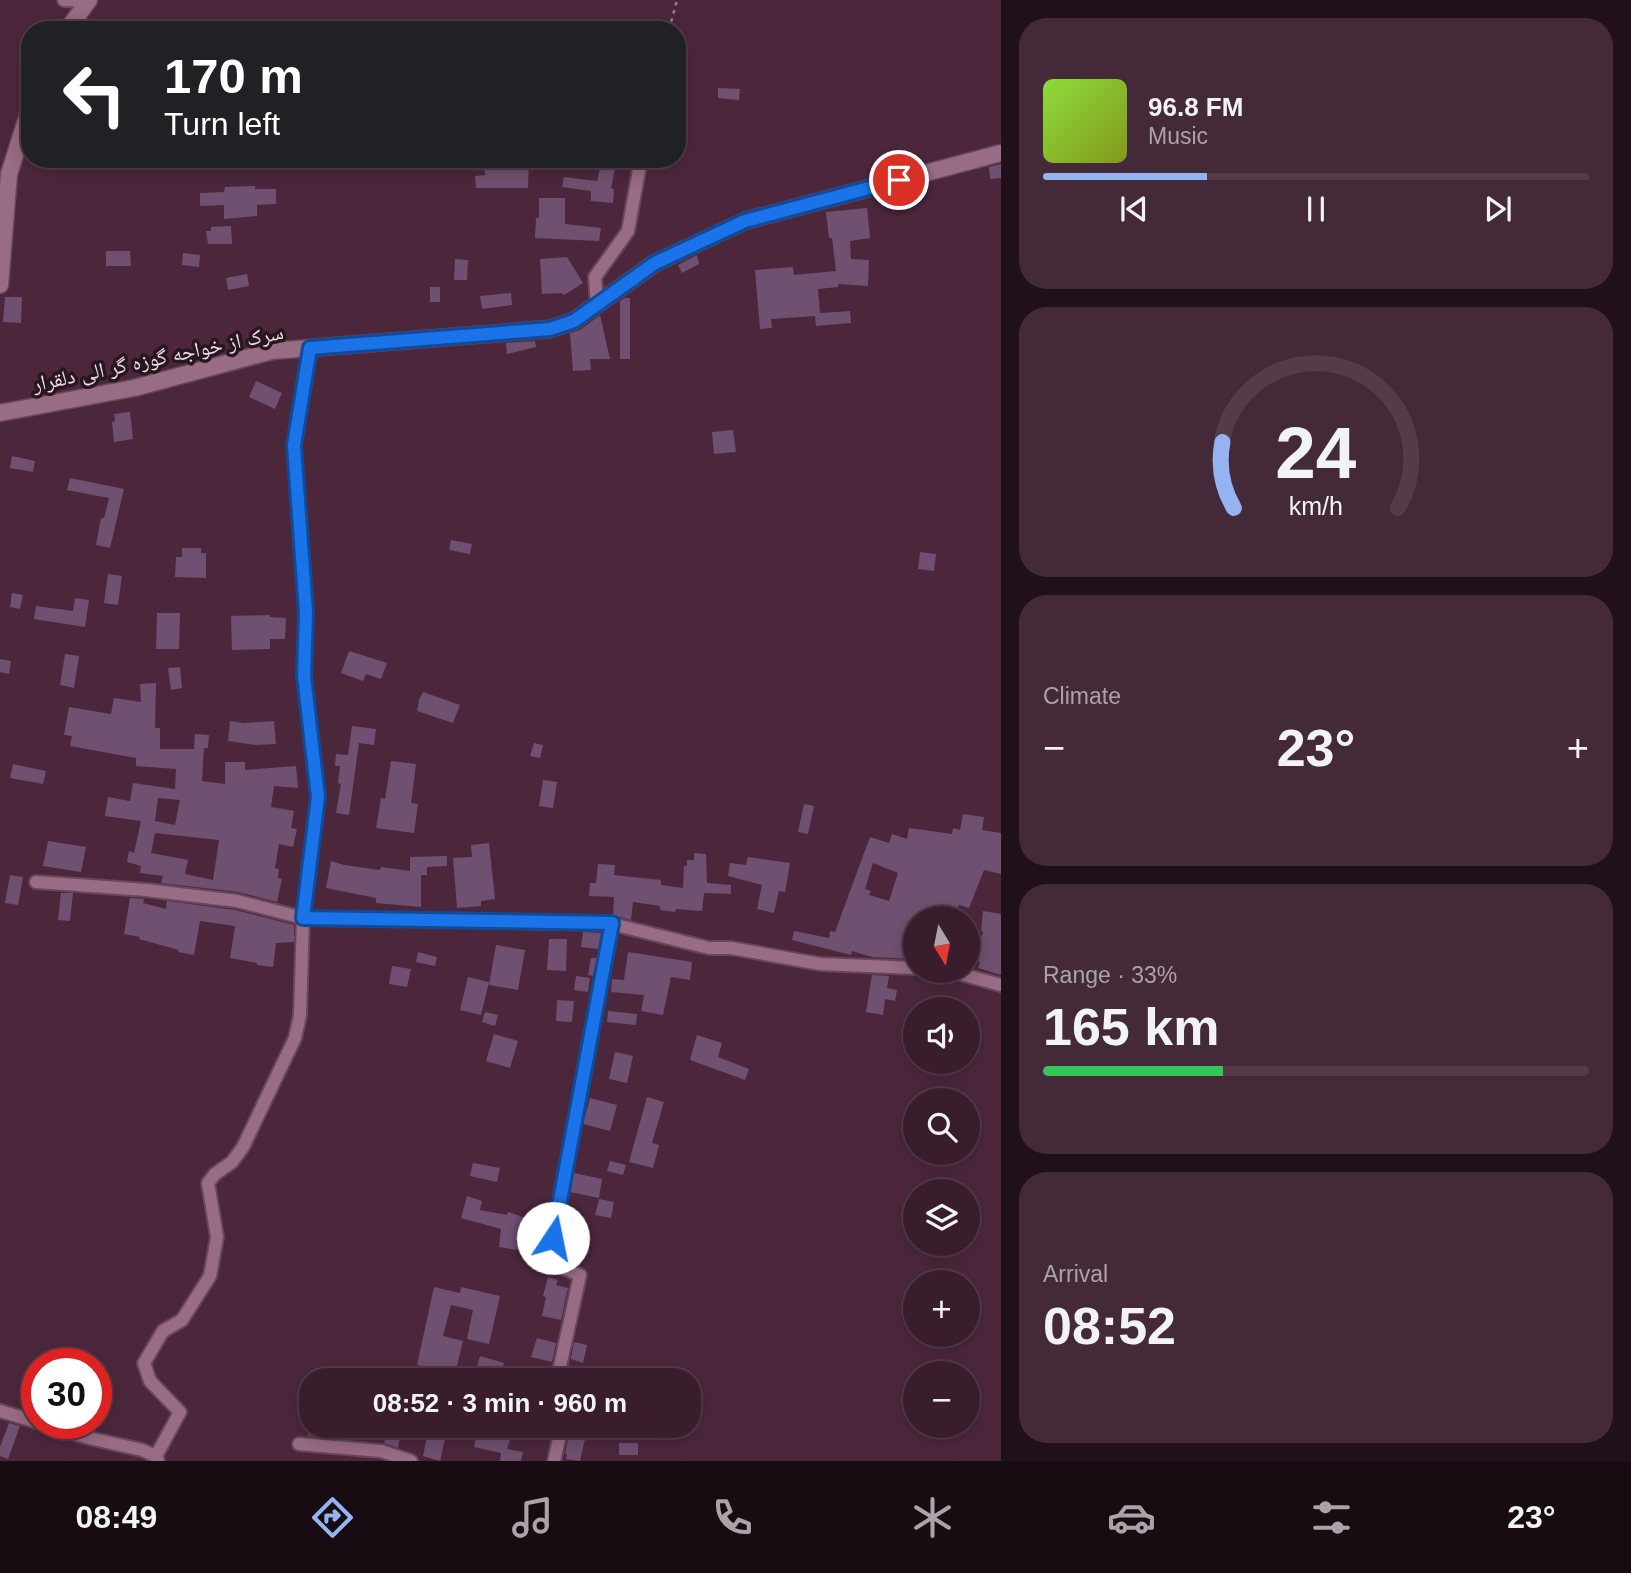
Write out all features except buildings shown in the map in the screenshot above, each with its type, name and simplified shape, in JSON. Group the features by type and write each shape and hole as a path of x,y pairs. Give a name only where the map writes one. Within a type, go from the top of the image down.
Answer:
{"street":[{"path":"64,0 89,1"},
{"path":"74,21 89,1"},
{"path":"0,285 9,174 21,136"},
{"name":"سرک از خواجه گوزه گر الی دلقرار","path":"0,413 134,388 272,351 550,329 574,321 655,263 745,221 1001,153"},
{"path":"597,304 595,277 628,231 640,168"},
{"path":"93,1439 142,1450 157,1459 180,1412 150,1381 144,1363 163,1331 182,1320 210,1276 217,1237 208,1183 215,1174 232,1162 243,1147 295,1038 300,1015 303,918 318,797 304,676 306,612 294,445 310,348"},
{"path":"36,883 146,890 237,901 303,918 612,923 709,948 731,948 820,964 903,967"},
{"path":"560,1368 580,1275 548,1262 612,923"},
{"path":"980,979 1001,985"},
{"path":"0,1411 21,1417"},
{"path":"554,1461 559,1438"},
{"path":"299,1444 381,1451 411,1461"}],"path":[{"path":"672,21 677,0"}],"route":[{"path":"553,1238 612,923 303,918 318,797 304,676 306,612 294,445 310,348 550,329 574,321 655,263 745,221 899,180"}]}
